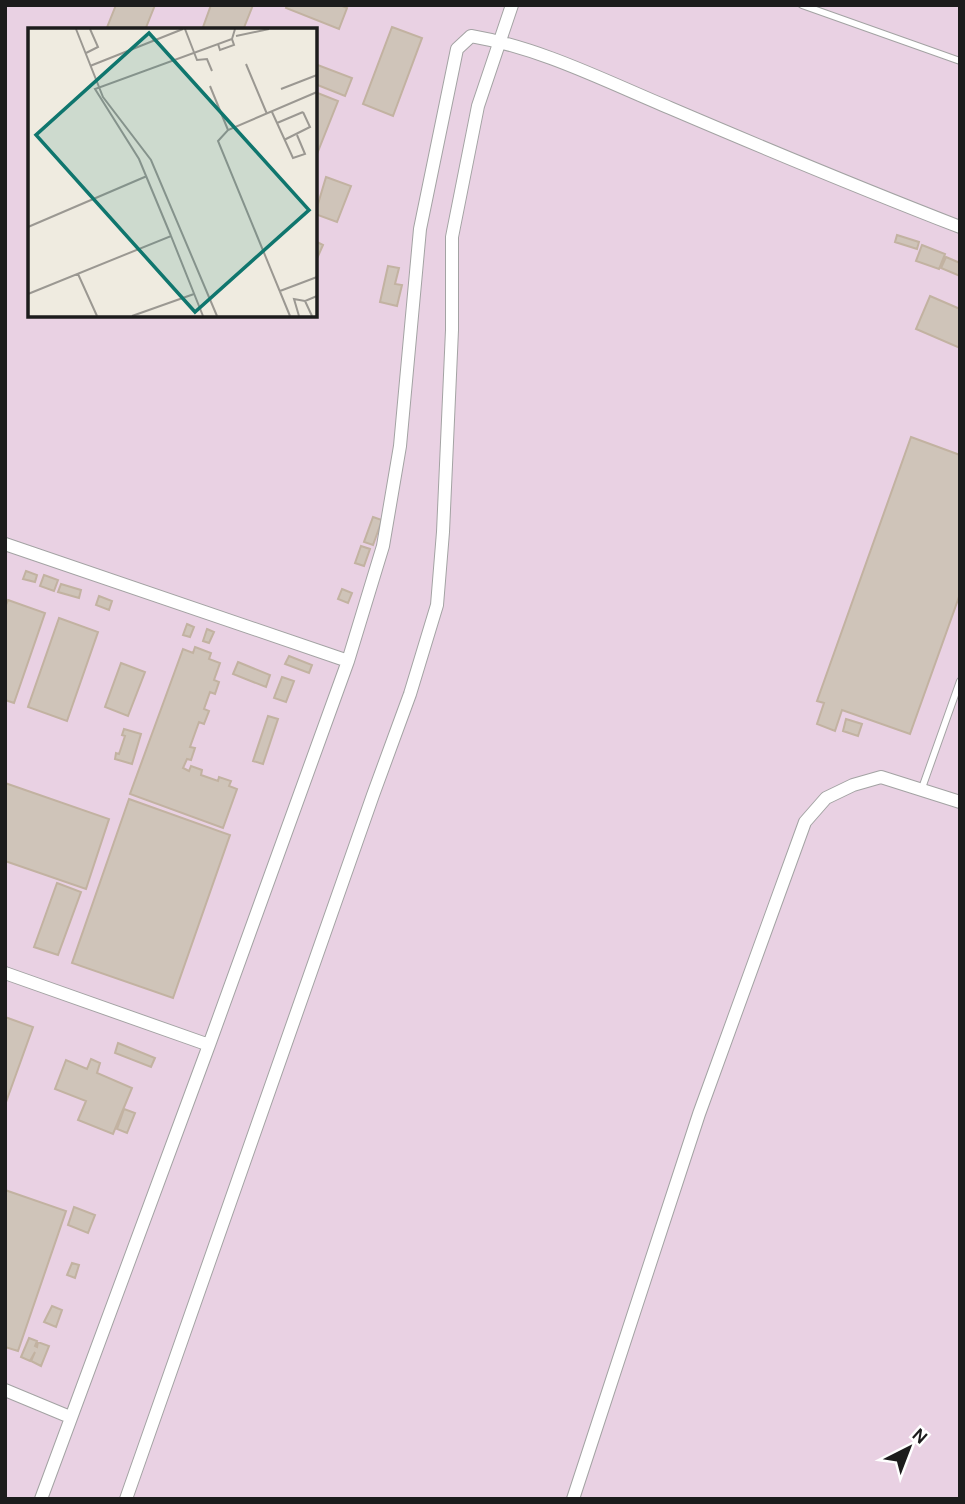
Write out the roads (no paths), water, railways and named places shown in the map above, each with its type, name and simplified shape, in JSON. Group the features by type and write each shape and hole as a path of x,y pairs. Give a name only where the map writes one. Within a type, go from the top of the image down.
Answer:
{"street":[{"path":"126,1499 410,694 437,604 452,330 452,237 478,106 512,5"},
{"path":"41,1499 348,661 383,546 400,446 420,229 457,49 471,36 499,40 552,58 850,184 960,227"},
{"path":"5,544 348,661"},
{"path":"573,1499 707,1091 805,822 827,798 853,785 881,777 960,802"},
{"path":"5,973 209,1045"},
{"path":"5,1390 70,1417"}],"lane":[{"path":"802,5 960,61"},
{"path":"922,788 960,681"}]}
